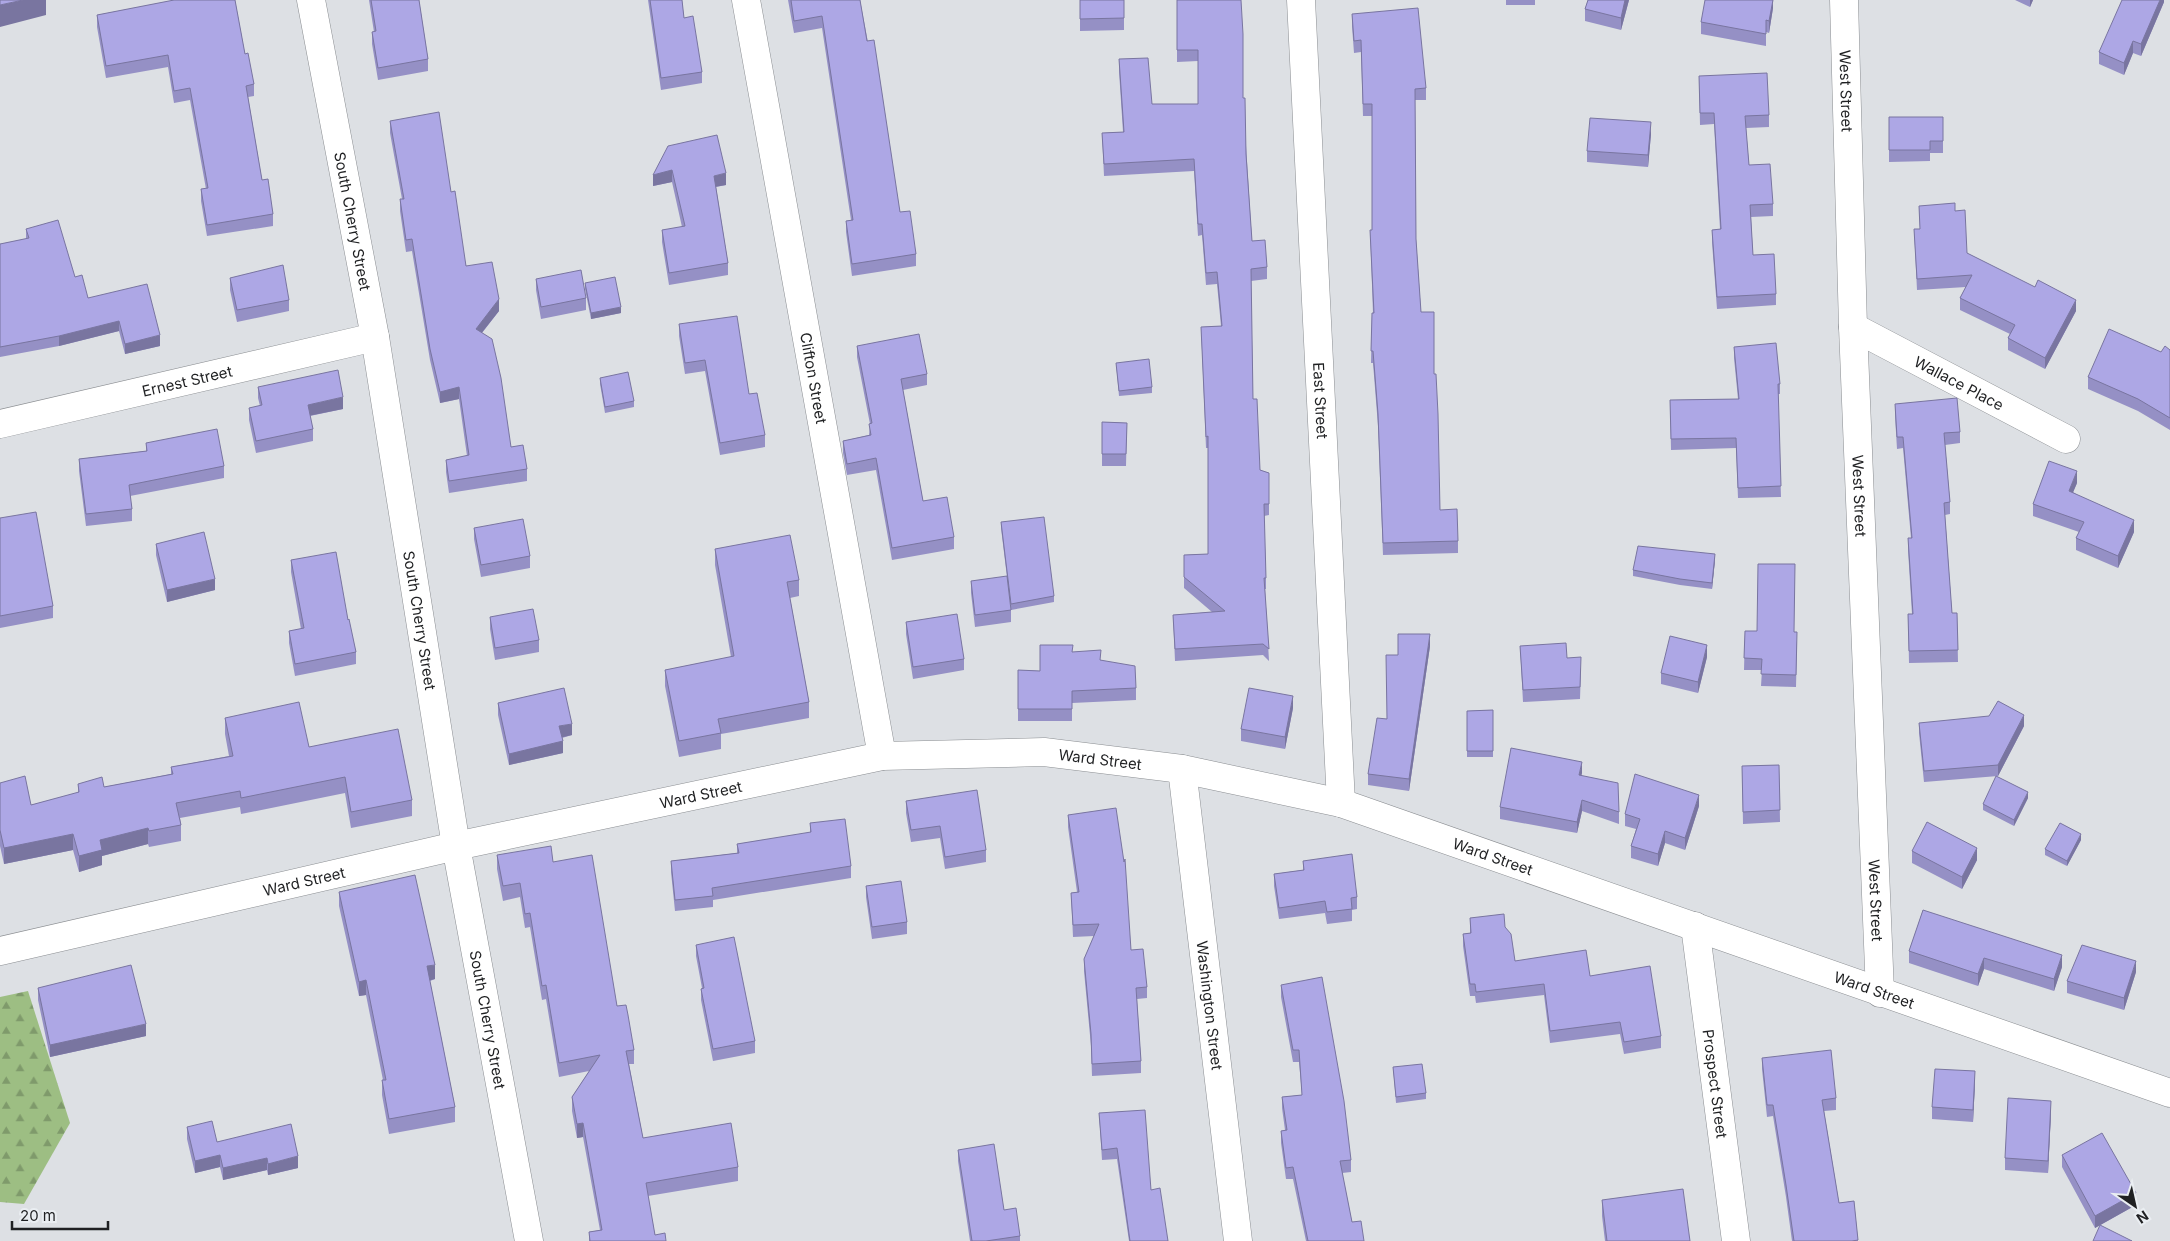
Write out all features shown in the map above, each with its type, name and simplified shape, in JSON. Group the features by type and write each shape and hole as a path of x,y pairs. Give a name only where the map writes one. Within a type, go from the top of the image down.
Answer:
{"street":[{"name":"South Cherry Street","path":"311,0 376,337 456,846 529,1241"},
{"name":"Clifton Street","path":"746,0 882,756"},
{"name":"East Street","path":"1301,0 1341,803"},
{"name":"West Street","path":"1844,0 1853,328 1880,993"},
{"name":"Wallace Place","path":"1853,328 2066,439"},
{"name":"Ernest Street","path":"0,424 376,337"},
{"name":"Ward Street","path":"0,951 456,846 882,756 1044,752 1182,769 1341,803 2170,1093"},
{"name":"Washington Street","path":"1182,769 1238,1241"},
{"name":"Prospect Street","path":"1695,926 1736,1241"}],"green space":[{"path":"28,991 70,1123 24,1204 0,1202 0,997"}],"building":[{"path":"0,0 23,0 0,5"},
{"path":"174,0 235,0 245,54 248,53 254,84 246,86 262,180 268,179 273,214 207,225 201,189 208,188 190,88 174,91 168,55 106,66 97,15"},
{"path":"371,0 419,0 428,59 378,68 372,32 376,31"},
{"path":"650,0 682,0 684,18 693,16 702,72 661,78"},
{"path":"791,0 860,0 867,41 874,40 900,212 910,211 916,254 852,264 846,221 853,220 822,16 794,21"},
{"path":"1080,0 1124,0 1124,18 1080,19"},
{"path":"1177,0 1241,0 1243,98 1245,98 1246,154 1252,241 1265,240 1267,267 1251,269 1253,399 1257,399 1260,470 1269,473 1269,504 1264,504 1266,578 1264,578 1269,649 1263,644 1175,649 1173,615 1225,611 1184,577 1184,555 1208,554 1208,436 1206,437 1201,327 1222,326 1217,272 1206,273 1202,224 1198,224 1194,159 1104,164 1102,133 1124,132 1119,59 1148,58 1152,104 1198,104 1198,50 1177,50"},
{"path":"1588,0 1625,0 1621,18 1585,9"},
{"path":"1705,0 1773,0 1769,21 1766,20 1766,34 1701,22"},
{"path":"2122,0 2160,0 2141,44 2133,41 2124,63 2099,52"},
{"path":"1418,8 1426,88 1415,89 1416,239 1421,312 1434,312 1434,374 1436,374 1438,414 1440,510 1457,509 1458,541 1383,543 1378,414 1373,351 1371,351 1372,313 1374,313 1370,230 1372,230 1372,104 1363,104 1361,40 1354,41 1352,14"},
{"path":"1767,73 1769,115 1745,116 1749,165 1770,164 1773,204 1750,205 1753,255 1774,254 1776,294 1717,297 1712,230 1721,229 1714,113 1700,113 1699,76"},
{"path":"439,112 451,192 455,191 466,266 492,262 499,299 476,329 492,339 501,378 511,447 523,445 527,469 449,481 446,460 469,455 459,387 440,392 430,349 412,239 406,240 400,199 404,199 390,121"},
{"path":"1889,117 1943,117 1943,141 1930,141 1930,150 1889,150"},
{"path":"1590,118 1651,122 1648,155 1587,151"},
{"path":"717,135 726,173 714,176 728,263 669,273 662,230 685,226 672,170 653,175 668,146"},
{"path":"1955,203 1955,211 1965,210 1967,253 2035,287 2038,280 2076,300 2045,358 2008,338 2015,325 1960,298 1972,275 1917,279 1914,229 1920,229 1919,206"},
{"path":"58,220 75,277 82,275 88,298 147,284 160,335 125,344 119,321 59,336 0,347 0,244 29,238 26,229"},
{"path":"283,265 289,300 237,310 230,278"},
{"path":"581,270 586,298 541,307 536,279"},
{"path":"615,277 621,307 591,313 585,283"},
{"path":"737,316 749,394 757,393 765,435 720,443 705,360 685,363 679,324"},
{"path":"2109,329 2161,352 2165,346 2170,350 2170,418 2138,399 2088,377"},
{"path":"919,334 927,374 901,379 923,501 947,497 954,537 892,548 876,458 847,464 843,441 871,435 869,424 872,423 857,346"},
{"path":"1776,343 1780,384 1778,384 1781,486 1738,488 1736,438 1671,439 1670,400 1739,399 1734,347"},
{"path":"1149,359 1152,387 1119,391 1116,363"},
{"path":"338,370 343,397 308,405 313,429 256,441 249,408 262,405 258,387"},
{"path":"628,372 634,401 605,407 600,378"},
{"path":"1957,398 1960,432 1944,433 1950,502 1944,503 1952,613 1957,613 1958,650 1909,651 1908,614 1913,614 1908,538 1912,538 1903,437 1897,437 1895,404"},
{"path":"1102,422 1127,423 1126,454 1102,454"},
{"path":"217,429 224,466 129,485 132,509 86,514 79,459 147,451 146,443"},
{"path":"2049,461 2077,471 2069,491 2134,520 2118,556 2076,538 2084,522 2033,504"},
{"path":"36,512 53,606 0,616 0,518"},
{"path":"1044,517 1054,596 1011,604 1001,522"},
{"path":"523,519 530,556 481,565 474,528"},
{"path":"204,532 215,579 167,590 156,544"},
{"path":"790,535 799,580 787,582 809,702 718,719 721,733 679,741 665,670 734,656 715,549"},
{"path":"1638,546 1715,554 1712,583 1633,570"},
{"path":"336,552 348,620 356,652 295,664 289,631 304,628 291,560"},
{"path":"1758,564 1795,564 1794,632 1797,632 1796,675 1761,674 1762,659 1744,658 1745,631 1757,631"},
{"path":"1007,576 1011,610 975,615 971,581"},
{"path":"533,609 539,640 495,648 490,617"},
{"path":"957,614 964,659 913,667 906,622"},
{"path":"1398,634 1430,634 1409,779 1368,774 1377,718 1387,719 1386,655 1398,655"},
{"path":"1670,636 1707,645 1698,682 1661,673"},
{"path":"1566,643 1567,658 1581,657 1580,687 1523,690 1520,646"},
{"path":"1040,645 1073,645 1072,652 1101,650 1100,660 1135,666 1136,688 1072,691 1072,709 1018,709 1018,670 1040,671"},
{"path":"564,688 572,724 559,726 563,741 509,754 498,703"},
{"path":"1249,688 1293,696 1285,737 1241,729"},
{"path":"1998,701 2024,715 1998,765 1924,771 1919,723 1989,716"},
{"path":"299,702 309,747 398,729 412,800 351,812 345,777 241,798 240,791 176,803 181,825 149,831 148,828 100,840 102,850 79,856 73,834 4,848 0,830 0,783 25,776 31,805 79,792 78,784 102,777 104,787 173,774 171,767 233,756 225,718"},
{"path":"1493,710 1493,751 1467,751 1467,711"},
{"path":"1511,748 1582,762 1579,775 1618,783 1619,812 1582,800 1577,822 1500,807"},
{"path":"1779,765 1780,810 1743,812 1742,766"},
{"path":"1635,774 1699,795 1685,838 1665,831 1658,854 1631,846 1640,819 1625,814"},
{"path":"1996,776 2028,792 2014,820 1983,804"},
{"path":"977,790 986,850 945,857 940,826 911,830 906,801"},
{"path":"1116,808 1124,862 1125,859 1131,950 1143,949 1147,987 1136,988 1141,1061 1092,1064 1084,959 1099,924 1073,925 1071,893 1079,892 1068,815"},
{"path":"845,819 851,866 712,888 713,896 675,900 671,861 739,853 737,844 811,832 810,823"},
{"path":"1927,822 1977,848 1962,877 1912,851"},
{"path":"2060,823 2081,834 2067,861 2045,849"},
{"path":"551,846 553,862 592,855 617,1006 626,1005 628,1015 634,1050 626,1051 643,1138 731,1123 738,1167 646,1183 655,1235 665,1233 666,1241 590,1241 589,1232 602,1230 583,1123 577,1124 572,1097 600,1055 559,1063 546,985 542,986 530,913 525,914 520,883 503,886 497,855"},
{"path":"1352,854 1357,897 1351,898 1352,909 1327,912 1325,901 1279,908 1274,874 1304,870 1303,861"},
{"path":"415,875 435,965 427,966 455,1107 389,1119 382,1080 386,1080 366,980 359,982 339,892"},
{"path":"901,881 907,922 872,927 866,886"},
{"path":"1923,910 2062,955 2054,979 1984,958 1978,974 1909,951"},
{"path":"1504,914 1505,927 1511,934 1515,961 1586,950 1590,976 1650,966 1661,1036 1624,1042 1620,1022 1550,1031 1544,984 1476,992 1475,984 1470,984 1463,934 1471,933 1470,918"},
{"path":"734,937 755,1041 713,1049 701,989 704,988 696,945"},
{"path":"2082,945 2136,961 2124,998 2067,981"},
{"path":"131,965 146,1024 50,1045 38,988"},
{"path":"1322,977 1344,1101 1351,1160 1340,1161 1352,1222 1361,1221 1364,1241 1308,1241 1293,1167 1286,1168 1281,1131 1287,1130 1282,1097 1302,1095 1299,1050 1293,1050 1281,985"},
{"path":"1831,1050 1836,1098 1822,1100 1839,1203 1854,1201 1858,1240 1794,1241 1773,1105 1767,1105 1762,1058"},
{"path":"1422,1064 1426,1093 1396,1097 1393,1067"},
{"path":"1935,1069 1975,1071 1973,1110 1932,1107"},
{"path":"2008,1098 2051,1101 2048,1161 2005,1158"},
{"path":"1145,1110 1151,1190 1160,1188 1168,1241 1130,1241 1117,1148 1102,1150 1099,1113"},
{"path":"212,1121 217,1142 291,1124 298,1156 268,1164 267,1158 223,1168 220,1155 195,1161 187,1127"},
{"path":"2102,1133 2136,1193 2095,1216 2062,1155"},
{"path":"994,1144 1004,1210 1016,1208 1020,1236 972,1241 958,1150"},
{"path":"1683,1189 1690,1241 1607,1241 1602,1200"},
{"path":"2100,1225 2132,1241 2093,1241"}]}
